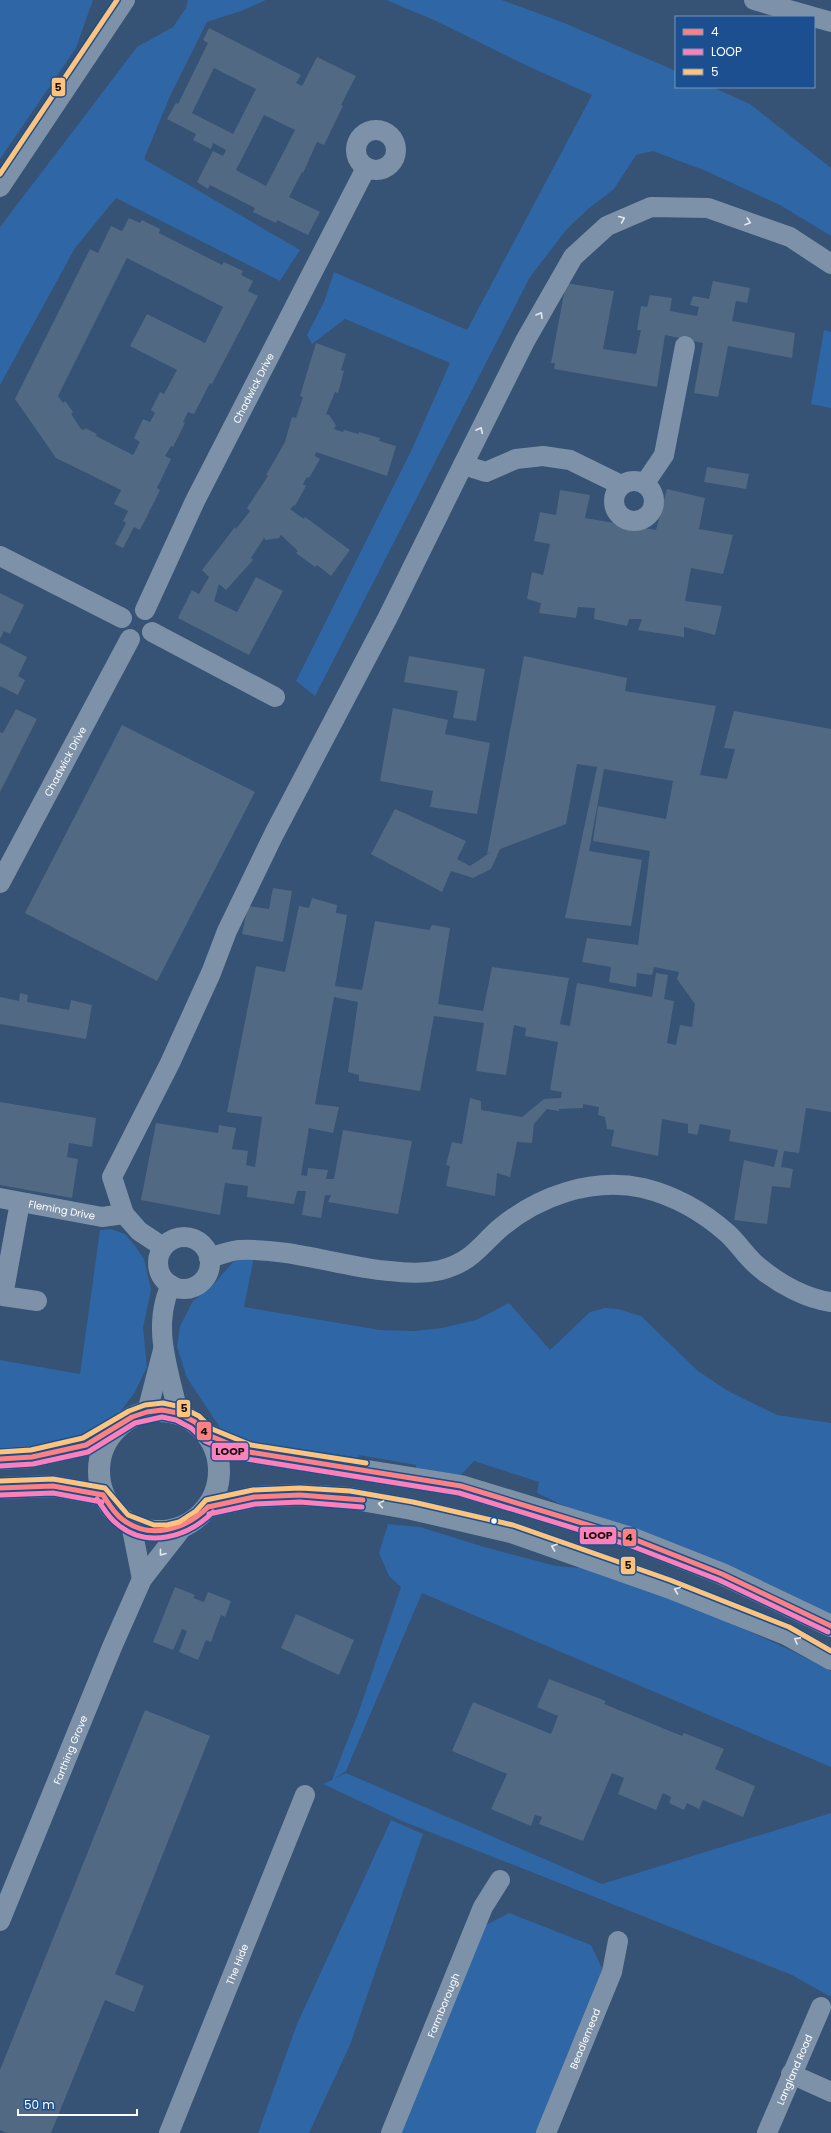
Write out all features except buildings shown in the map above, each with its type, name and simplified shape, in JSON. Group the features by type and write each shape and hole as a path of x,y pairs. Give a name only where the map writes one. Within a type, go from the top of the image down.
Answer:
{"highway":[{"path":"0,1459 32,1457 86,1444 132,1417 147,1412 162,1410 178,1413 195,1422 208,1435 217,1452 220,1471 217,1490 208,1507 201,1516 182,1528 168,1532 153,1532 124,1521 112,1509 103,1495 98,1476 100,1458 107,1440 119,1426"},
{"path":"208,1435 249,1452 460,1486 631,1538 722,1574 831,1626"},
{"path":"0,1488 53,1486 103,1495"},
{"path":"208,1507 254,1497 300,1495 350,1498 412,1509 511,1532 668,1587 786,1634 831,1659"}],"street":[{"path":"0,187 125,0"},
{"path":"754,0 810,16"},
{"path":"815,17 831,22"},
{"name":"Chadwick Drive","path":"145,610 195,501 366,168"},
{"path":"163,1247 139,1231 124,1214 112,1177 170,1062 211,973 228,931 274,834 388,618 525,341 573,257 606,226 651,207 708,208 790,237 831,264"},
{"path":"645,483 664,455 685,346"},
{"path":"463,465 486,472 516,459 543,456 570,460 621,485"},
{"path":"631,480 645,483 652,492 654,499 653,509 649,515 640,520 633,521 624,519 614,509 614,492 621,485 631,480"},
{"path":"0,556 122,618"},
{"path":"134,608 145,610 152,617 154,622 152,632 145,639 135,641 130,639 123,632 122,618 125,613 134,608"},
{"path":"152,632 275,697"},
{"name":"Chadwick Drive","path":"0,883 130,639"},
{"path":"209,1258 238,1250 270,1252 411,1274 441,1270 476,1254 499,1229 531,1207 559,1194 579,1188 607,1184 641,1188 686,1202 728,1234 760,1268 793,1289 821,1301 831,1302"},
{"name":"Fleming Drive","path":"0,1198 102,1217 124,1214"},
{"path":"20,1202 3,1296 37,1301"},
{"path":"190,1237 202,1245 209,1258 207,1274 199,1283 187,1288 171,1285 160,1272 158,1259 163,1247 175,1238 190,1237"},
{"path":"171,1285 164,1301 160,1323 163,1346 178,1413"},
{"path":"147,1412 163,1346"},
{"path":"131,1524 142,1579"},
{"name":"Farthing Grove","path":"0,1921 112,1647 142,1579 182,1528"},
{"name":"The Hide","path":"169,2133 305,1794"},
{"name":"Farmborough","path":"392,2133 482,1907 500,1880"},
{"name":"Beadlemead","path":"546,2133 612,1972 618,1941"},
{"name":"Langland Road","path":"767,2133 821,2007"},
{"path":"792,2074 831,2092"}],"shaded area":[{"path":"0,0 93,0 76,48 0,159"},
{"path":"188,0 266,0 241,11 207,22 171,94 144,159 300,250 280,281 116,198 75,248 0,385 0,227 137,47 173,27 186,8"},
{"path":"386,0 502,0 562,22 675,71 675,88 714,88 750,104 831,168 831,236 780,205 706,171 653,151 636,155 614,189 588,209 567,229 530,277 315,696 296,681 412,449 450,363 345,319 312,344 307,335 324,302 334,272 467,330 592,95 521,63 434,20"},
{"path":"824,330 831,332 831,408 811,404"},
{"path":"111,1229 125,1234 144,1259 151,1290 143,1328 147,1367 135,1392 120,1412 103,1427 55,1444 0,1450 0,1360 80,1374 100,1230"},
{"path":"250,1256 254,1257 244,1307 380,1330 414,1331 442,1328 476,1320 509,1303 550,1350 590,1312 605,1308 618,1309 641,1316 698,1371 728,1391 777,1415 831,1423 831,1620 581,1514 537,1493 539,1482 474,1461 461,1475 416,1471 416,1465 359,1455 357,1463 251,1447 223,1432 187,1378 177,1347 180,1326 193,1301 213,1285 233,1262"},
{"path":"388,1524 420,1527 484,1547 556,1566 594,1569 671,1596 792,1651 831,1671 831,1767 422,1593 346,1771 335,1778 346,1773 602,1884 831,1813 831,1997 792,1975 402,1821 323,1784 332,1780 359,1711 401,1587 389,1576 379,1553"},
{"path":"391,1820 423,1834 350,2045 309,2133 258,2133 297,2024"},
{"path":"509,1913 591,1945 603,1970 536,2133 401,2133 482,1927"}],"transit line":[{"name":"5","path":"0,174 117,0"},
{"name":"5","path":"0,1452 31,1450 83,1438 129,1411 145,1405 163,1403 181,1407 199,1416 212,1429 251,1445 366,1463"},
{"name":"4","path":"0,1459 32,1457 86,1445 132,1417 147,1412 162,1410 178,1413 195,1422 208,1435 249,1452 461,1486 631,1538 722,1574 831,1626"},
{"name":"LOOP","path":"0,1466 33,1464 88,1452 135,1423 162,1417 176,1420 191,1428 205,1441 247,1459 459,1493 629,1545 719,1580 828,1632"},
{"name":"5","path":"0,1481 53,1479 105,1488 128,1515 154,1525 167,1525 179,1522 196,1511 206,1500 253,1490 300,1488 350,1491 413,1502 513,1525 670,1580 789,1627 831,1651"},
{"name":"4","path":"0,1488 53,1486 103,1495"},
{"name":"LOOP","path":"0,1495 53,1493 102,1502"},
{"name":"4","path":"103,1495 119,1517 133,1526 144,1530 167,1530 179,1526 199,1515 208,1507"},
{"name":"4","path":"208,1507 254,1497 300,1495 363,1500"},
{"name":"LOOP","path":"97,1499 110,1518 116,1523 128,1531 140,1536 153,1538 179,1534 203,1521 213,1512"},
{"name":"LOOP","path":"209,1514 255,1504 300,1502 362,1507"}]}
